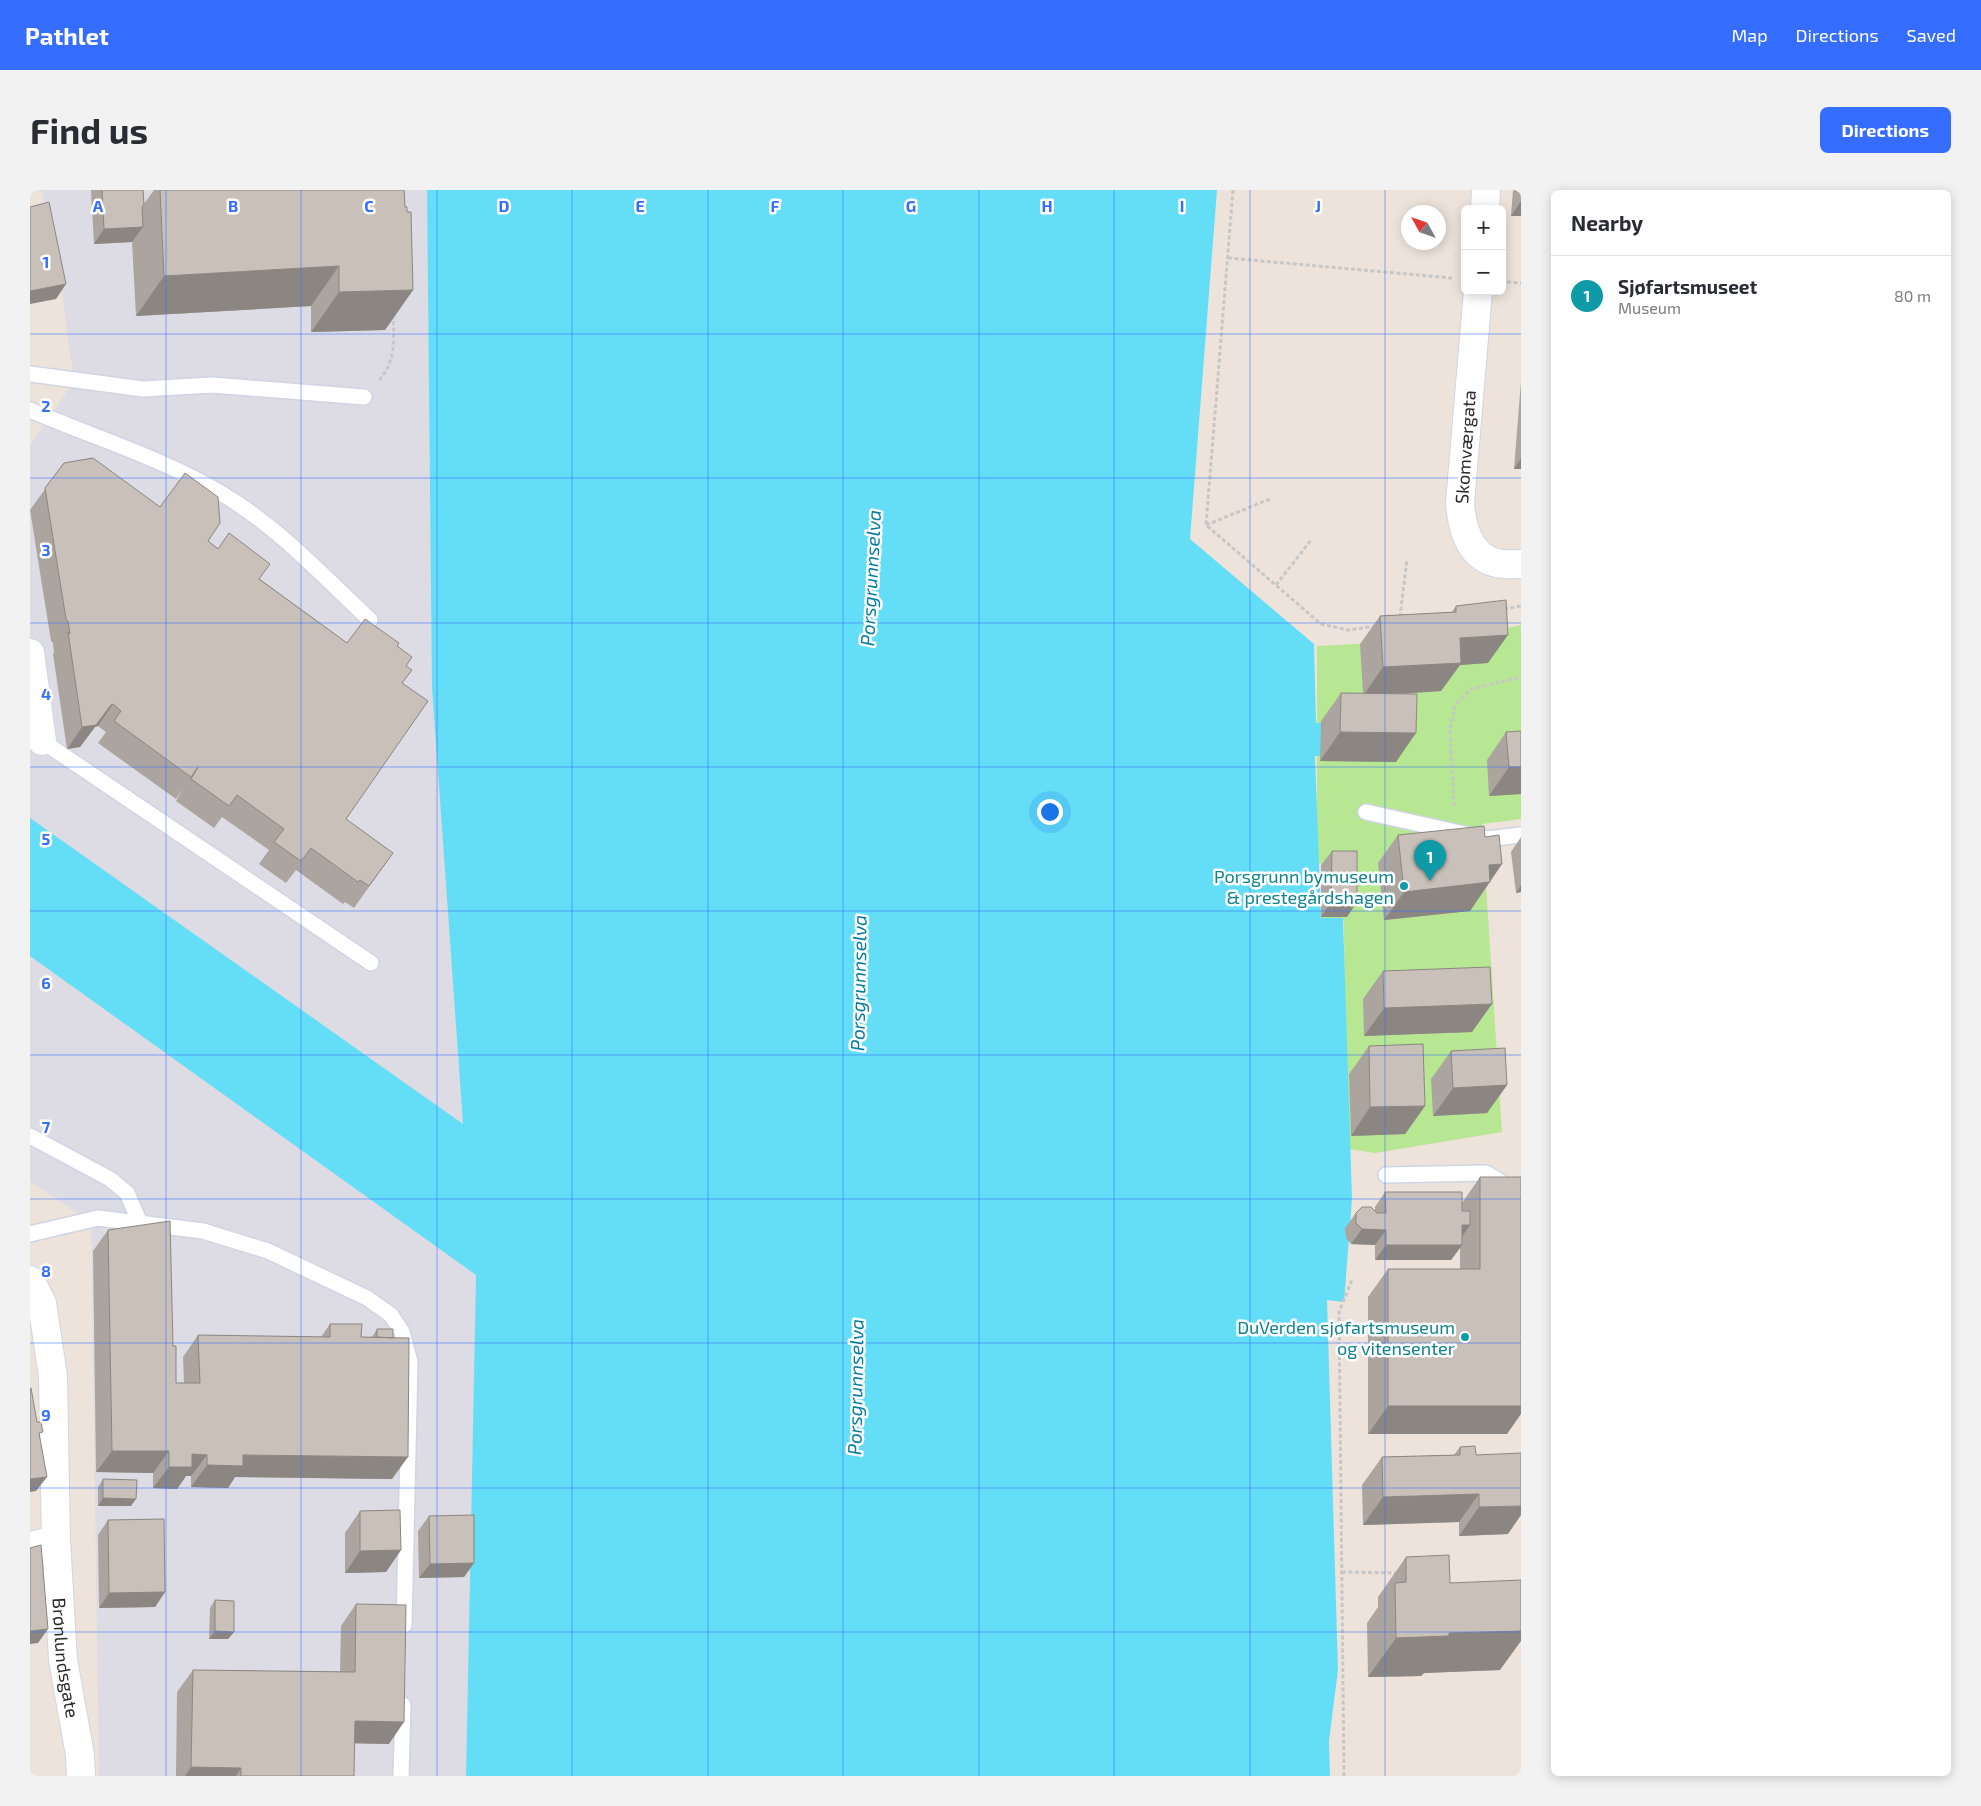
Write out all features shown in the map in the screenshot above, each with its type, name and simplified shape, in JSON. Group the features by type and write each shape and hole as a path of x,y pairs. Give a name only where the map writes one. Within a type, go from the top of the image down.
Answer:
{"street":[{"path":"1485,205 1486,190"},
{"name":"Skomværgata","path":"1467,295 1461,520 1466,537 1476,552 1485,560 1498,564 1521,564"},
{"path":"30,653 42,740"},
{"name":"Brønlundsgate","path":"30,1280 42,1303 54,1376 56,1540 63,1660 80,1755 81,1776"},
{"path":"30,1546 56,1540"}],"lane":[{"path":"30,374 143,389 212,385 364,397"},
{"path":"30,410 167,464 219,492 266,524 370,620"},
{"path":"42,740 371,962"},
{"path":"1366,812 1487,839 1521,835"},
{"path":"30,1136 110,1179 127,1193 140,1223"},
{"path":"1386,1175 1486,1173 1514,1193 1521,1204"},
{"path":"30,1234 98,1218 203,1231 268,1251 367,1298 391,1315 402,1332 410,1362 404,1638"},
{"path":"401,1776 403,1687"}],"path":[{"path":"1206,525 1233,190"},
{"path":"1228,258 1461,284"},
{"path":"1506,282 1521,283"},
{"path":"364,397 384,375 394,350 393,313"},
{"path":"1206,525 1270,498"},
{"path":"1206,525 1321,624 1348,630 1383,625"},
{"path":"1276,585 1312,539"},
{"path":"1400,623 1400,605 1407,559"},
{"path":"1497,610 1521,606"},
{"path":"1455,832 1450,729 1455,705 1471,689 1521,677"},
{"path":"1344,1776 1339,1312 1352,1280"},
{"path":"1342,1572 1406,1572"}],"shaded area":[{"path":"41,190 427,190 432,688 463,1125 440,1109 460,1264 476,1275 466,1776 99,1776 91,1222 30,1181 30,446 74,381 57,256"}],"green space":[{"name":"Porsgrunn bymuseum & prestegårdshagen","path":"1521,625 1521,819 1482,824 1502,1132 1375,1153 1349,1149 1345,1061 1344,921 1321,920 1322,864 1317,863 1317,646 1454,639"}],"water":[{"name":"Porsgrunnselva","path":"427,190 1217,190 1190,539 1314,644 1316,723 1345,720 1347,753 1315,756 1321,918 1343,918 1352,1199 1344,1302 1327,1300 1338,1670 1329,1741 1330,1776 466,1776 476,1275 30,956 30,818 463,1124 432,688"}],"building":[{"path":"102,190 143,190 143,227 104,229"},
{"path":"160,190 404,190 405,207 407,207 407,212 411,212 413,290 339,292 339,266 164,276"},
{"path":"49,202 66,284 30,291 30,207"},
{"path":"93,458 160,507 185,473 218,497 220,523 208,541 218,549 229,533 270,564 259,579 347,643 365,619 399,643 397,646 412,657 406,666 412,670 402,683 428,701 346,819 393,853 369,886 360,880 358,882 311,848 301,861 274,842 284,829 237,795 229,806 191,779 198,767 191,777 114,721 121,711 113,704 96,725 82,727 68,621 66,619 45,488 64,463"},
{"path":"1506,600 1508,635 1460,638 1461,663 1383,667 1380,616 1456,612 1456,606"},
{"path":"1341,693 1417,694 1416,733 1340,732"},
{"path":"1521,731 1521,767 1509,767 1506,732"},
{"path":"1484,826 1485,837 1499,835 1502,864 1489,865 1490,882 1404,892 1398,835"},
{"path":"1332,851 1357,851 1357,902 1331,902"},
{"path":"1490,967 1492,1004 1384,1008 1383,971"},
{"path":"1423,1044 1425,1106 1370,1107 1369,1046"},
{"path":"1505,1048 1507,1085 1453,1088 1451,1051"},
{"path":"1480,1177 1521,1177 1521,1406 1388,1406 1388,1269 1480,1269"},
{"path":"1385,1192 1462,1192 1462,1211 1470,1211 1470,1225 1462,1225 1462,1245 1386,1245 1386,1230 1362,1229 1356,1223 1356,1213 1362,1207 1371,1207 1377,1213 1386,1213"},
{"path":"170,1221 173,1346 176,1346 176,1383 200,1383 198,1335 330,1337 330,1324 362,1324 361,1337 409,1338 408,1457 243,1455 243,1466 207,1465 207,1455 192,1454 192,1467 169,1467 169,1451 112,1451 108,1230"},
{"path":"377,1329 393,1329 393,1338 377,1337"},
{"path":"30,1388 37,1422 41,1422 43,1432 39,1433 47,1477 30,1479"},
{"path":"1475,1446 1476,1455 1521,1453 1521,1506 1479,1507 1479,1494 1383,1497 1382,1457 1460,1455 1460,1447"},
{"path":"103,1479 137,1480 136,1499 103,1498"},
{"path":"400,1510 401,1550 360,1551 360,1511"},
{"path":"474,1515 474,1563 430,1564 429,1516"},
{"path":"164,1519 165,1592 109,1593 108,1520"},
{"path":"41,1545 48,1629 30,1631 30,1548"},
{"path":"1449,1555 1450,1583 1521,1580 1521,1631 1449,1633 1449,1636 1396,1638 1395,1583 1406,1582 1406,1557"},
{"path":"215,1600 234,1601 234,1632 215,1631"},
{"path":"356,1604 406,1605 404,1722 355,1721 354,1776 241,1776 241,1768 191,1767 193,1670 355,1672"}],"place":[{"name":"Sjøfartsmuseet","path":"1430,881"},
{"name":"Porsgrunn bymuseum & prestegårdshagen","path":"1404,886"},
{"name":"DuVerden sjøfartsmuseum og vitensenter","path":"1465,1337"}]}
